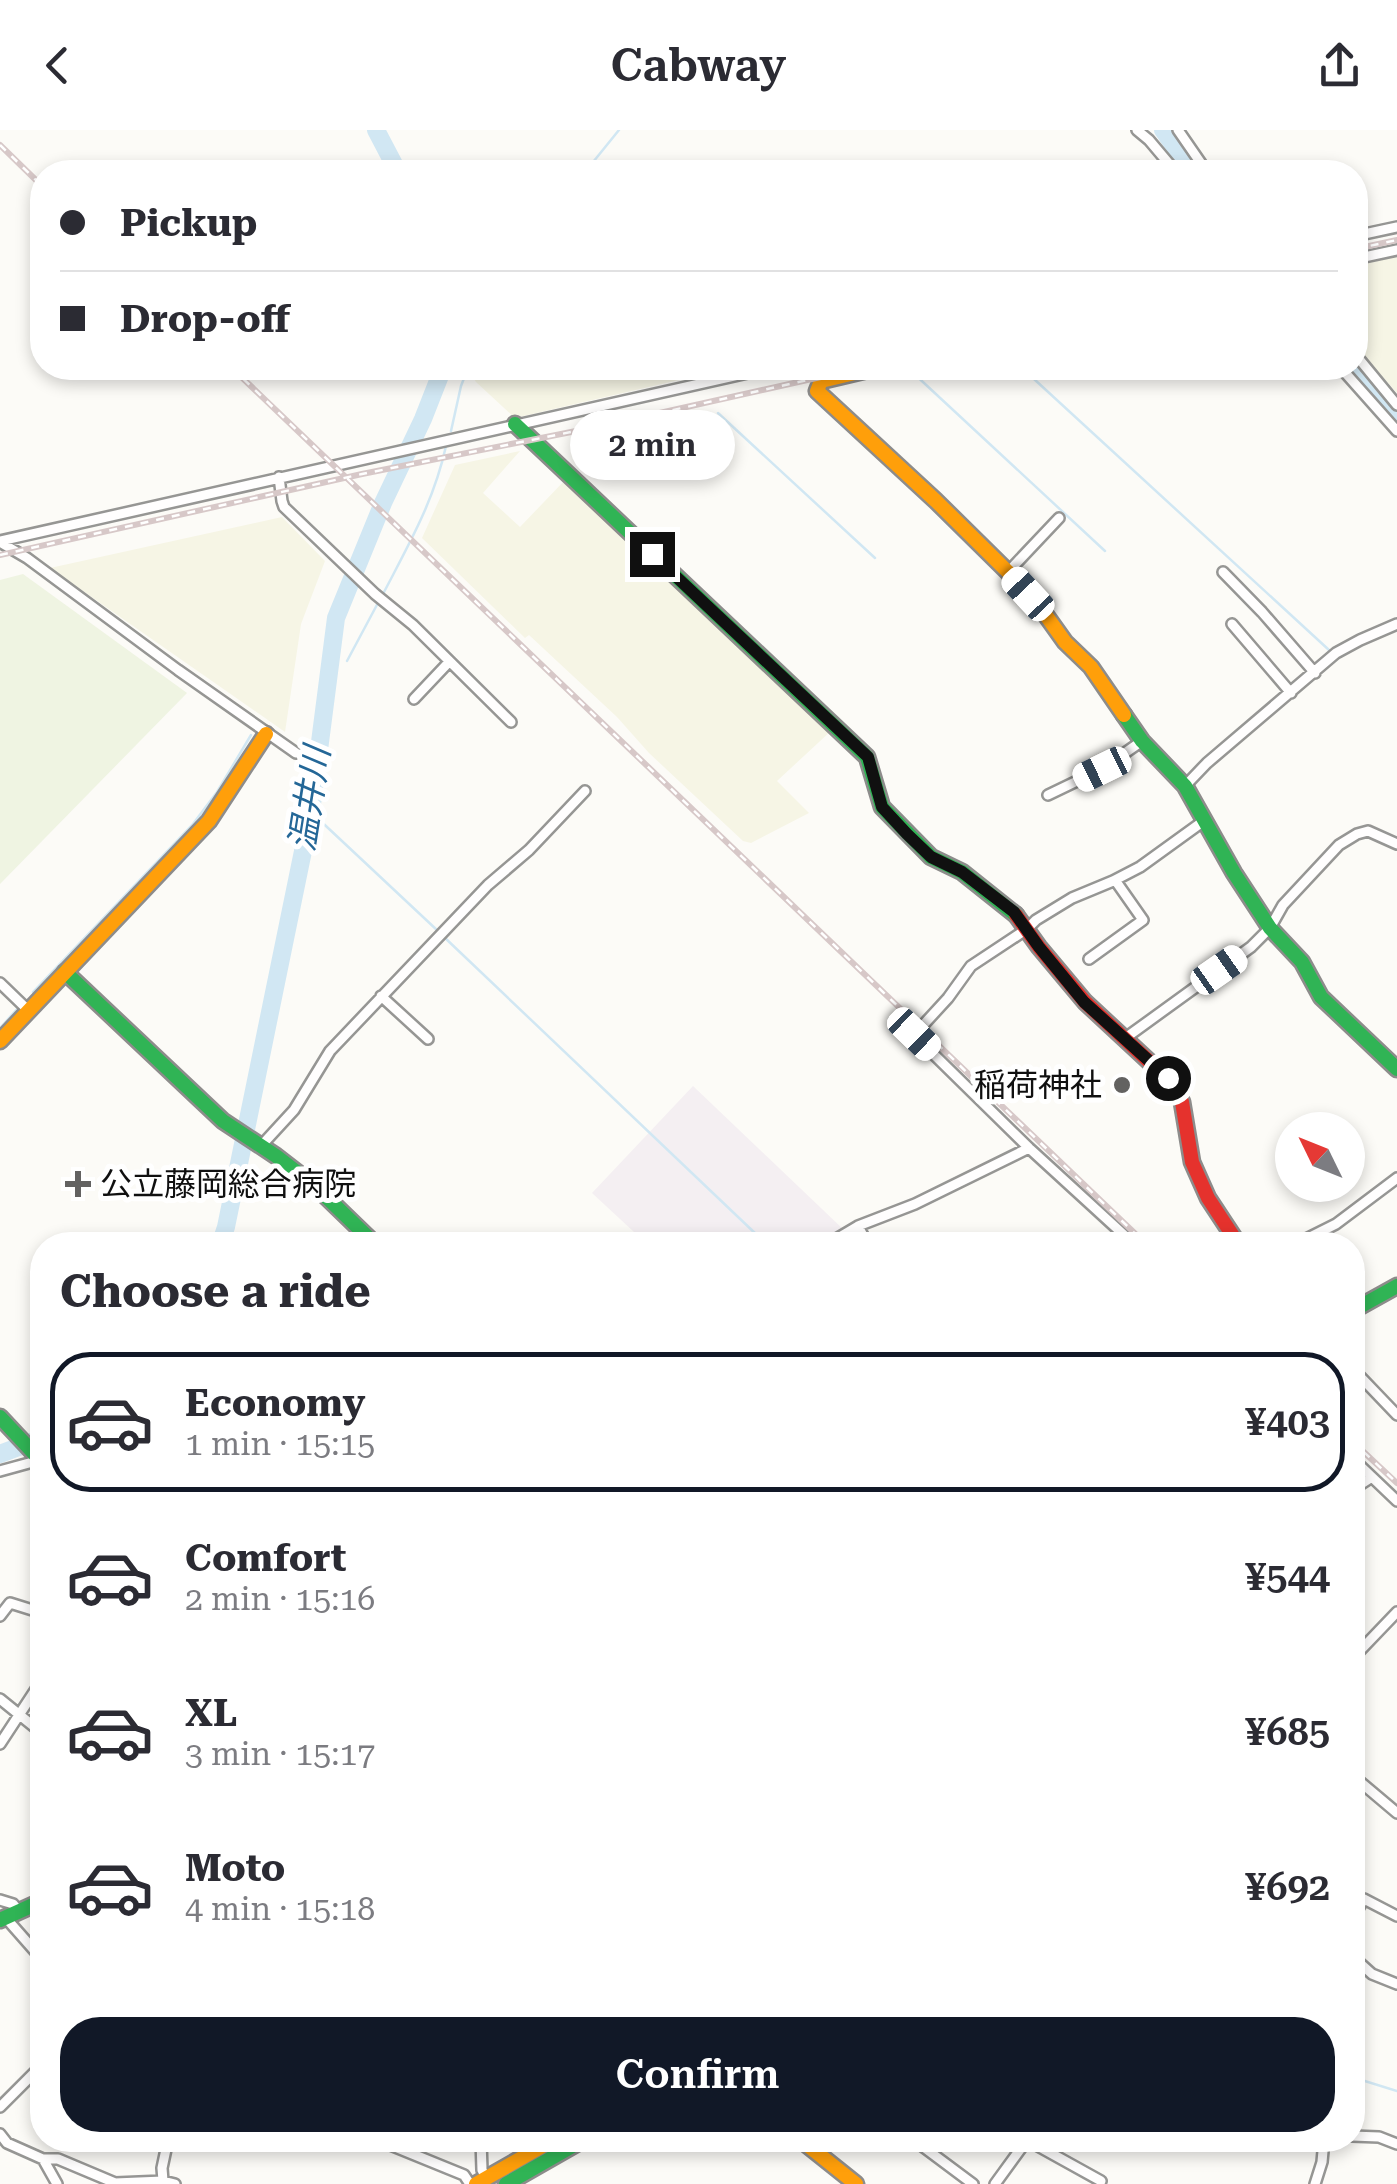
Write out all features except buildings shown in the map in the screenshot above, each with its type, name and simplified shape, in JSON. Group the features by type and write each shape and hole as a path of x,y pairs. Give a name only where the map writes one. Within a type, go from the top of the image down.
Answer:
{"street":[{"path":"1137,130 1149,135 1167,160"},
{"path":"1178,130 1199,160"},
{"path":"1368,233 1397,227"},
{"path":"1368,256 1397,250"},
{"path":"1368,369 1397,404"},
{"path":"0,541 715,380"},
{"path":"825,380 817,391 1008,572 1065,642 1091,667 1142,741 1185,786 1270,928 1302,962 1321,996 1397,1069"},
{"path":"1352,380 1397,430"},
{"path":"515,424 868,757 882,807 907,834 931,857 962,872 998,897 1084,1002 1168,1078 1182,1102 1192,1162 1208,1198 1230,1232"},
{"path":"280,477 284,507 511,722"},
{"path":"1008,572 1060,518"},
{"path":"0,541 296,753"},
{"path":"1224,572 1315,673"},
{"path":"1232,624 1292,693"},
{"path":"1185,786 1336,653 1397,624"},
{"path":"414,699 449,662"},
{"path":"0,1042 209,821 266,734"},
{"path":"1048,796 1102,769 1142,741"},
{"path":"248,1138 294,1110 330,1051 488,885 586,792"},
{"path":"1122,1232 914,1034 971,966 1072,898 1140,867 1205,820"},
{"path":"1123,1039 1251,947 1270,928 1282,905 1340,845 1368,830 1397,844"},
{"path":"1089,959 1143,920 1116,880"},
{"path":"65,972 223,1121 316,1187 363,1232"},
{"path":"0,983 29,1011"},
{"path":"381,996 428,1038"},
{"path":"848,1232 1030,1148"},
{"path":"1320,1232 1397,1178"},
{"path":"858,1226 861,1232"},
{"path":"1365,1304 1397,1286"},
{"path":"1365,1382 1397,1415"},
{"path":"0,1417 30,1448"},
{"path":"0,1471 30,1461"},
{"path":"1365,1470 1397,1501"},
{"path":"1365,1482 1372,1477"},
{"path":"0,1616 10,1603 30,1609"},
{"path":"1365,1645 1397,1612"},
{"path":"0,1699 30,1724"},
{"path":"0,1744 30,1699"},
{"path":"1365,1789 1397,1813"},
{"path":"0,1900 13,1904 8,1916 30,1944"},
{"path":"1365,1900 1397,1916"},
{"path":"1365,1968 1397,1984"},
{"path":"0,2107 30,2078"},
{"path":"1365,2136 1397,2144"},
{"path":"0,2153 3,2138 42,2159 58,2159 115,2183 174,2184"},
{"path":"162,2181 165,2152"},
{"path":"407,2152 478,2182"},
{"path":"478,2182 481,2152"},
{"path":"478,2182 532,2152"},
{"path":"506,2184 526,2178 565,2152"},
{"path":"816,2152 856,2184"},
{"path":"930,2152 974,2184"},
{"path":"994,2184 1018,2152"},
{"path":"1049,2152 1101,2181"},
{"path":"1315,2184 1323,2152"},
{"path":"42,2159 57,2184"}],"shaded area":[{"path":"693,1086 844,1230 634,1232 592,1193"}],"green space":[{"path":"1397,254 1397,393 1368,361 1368,260"},
{"path":"475,380 679,380 515,418"},
{"path":"520,451 483,493 520,527 567,478 832,730 777,781 809,813 751,843 743,841 649,753 617,717 529,635 525,638 422,538 455,465"},
{"path":"282,517 325,561 301,624 285,732 50,568"},
{"path":"23,574 187,693 0,884 0,580"}],"waterway":[{"name":"温井川","path":"376,130 392,160"},
{"path":"595,160 619,130"},
{"path":"1163,130 1184,160"},
{"name":"温井川","path":"224,1232 311,812 336,618 438,380"},
{"path":"451,431 463,380"},
{"path":"921,380 1105,551"},
{"path":"1035,380 1329,650"},
{"path":"1365,380 1397,416"},
{"path":"718,413 875,558"},
{"path":"383,594 428,504 446,446"},
{"path":"347,661 379,601"},
{"path":"33,992 193,824 251,735"},
{"path":"311,812 438,931"},
{"path":"444,937 754,1232"},
{"path":"0,1028 19,1007"},
{"name":"温井川","path":"0,1454 30,1443"},
{"path":"1365,2081 1397,2091"}],"railway":[{"path":"0,145 30,174"},
{"path":"1368,246 1397,240"},
{"path":"245,380 1133,1232"},
{"path":"0,555 807,380"},
{"path":"1365,1453 1397,1483"}],"traffic: fast":[{"path":"515,424 867,757 882,807 931,857 962,872 1016,915"},
{"path":"1124,715 1142,741 1185,786 1234,873 1270,928 1302,962 1321,997 1397,1069"},
{"path":"65,972 223,1121 316,1187 363,1232"},
{"path":"1365,1304 1397,1286"},
{"path":"0,1417 30,1449"},
{"path":"0,1920 30,1906"},
{"path":"506,2184 562,2152"}],"traffic: slow":[{"path":"825,380 817,391 1008,572 1065,642 1091,667 1124,715"},
{"path":"0,1041 209,821 266,734"},
{"path":"476,2184 532,2152"},
{"path":"816,2152 856,2184"}],"traffic: jam":[{"path":"1016,915 1085,1002 1168,1079 1182,1102 1192,1162 1208,1198 1230,1232"}],"place":[{"name":"稲荷神社","path":"1122,1085"},
{"name":"公立藤岡総合病院","path":"78,1184"}],"route":[{"path":"652,554 868,757 882,807 907,834 931,857 962,872 998,897 1084,1002 1168,1078"}]}
